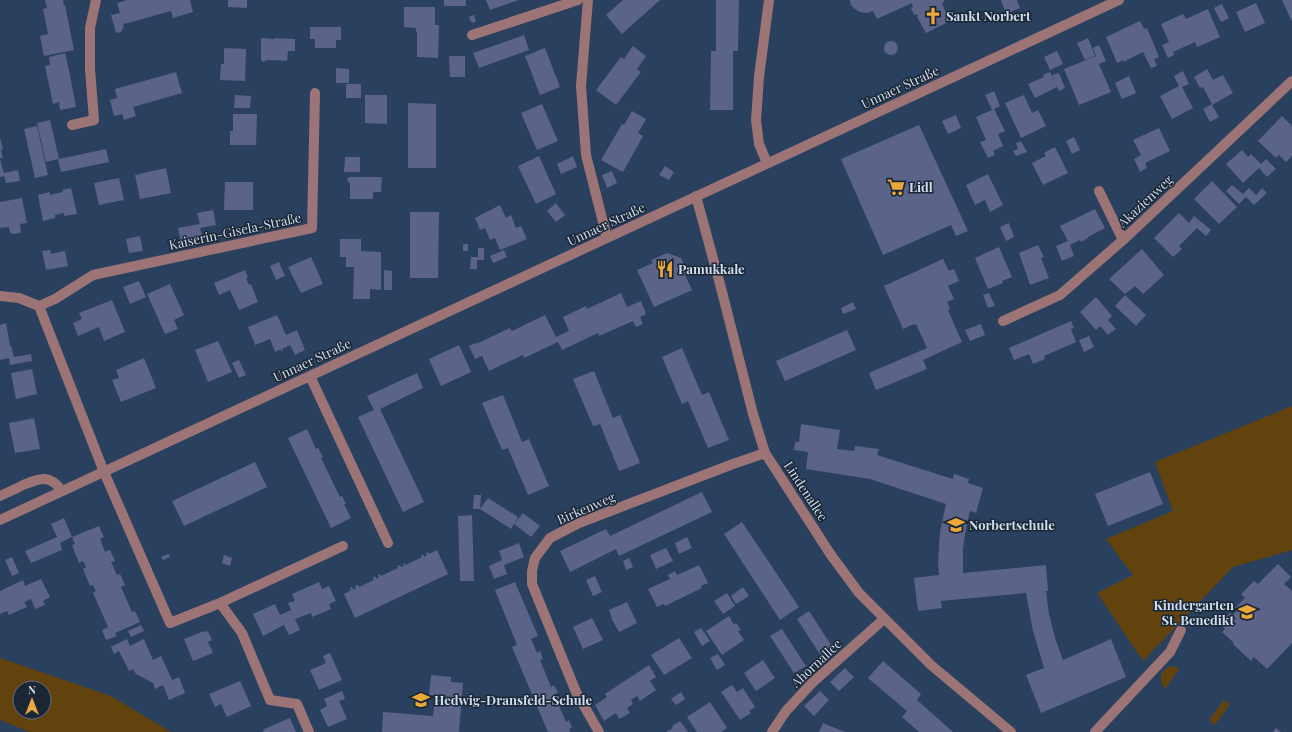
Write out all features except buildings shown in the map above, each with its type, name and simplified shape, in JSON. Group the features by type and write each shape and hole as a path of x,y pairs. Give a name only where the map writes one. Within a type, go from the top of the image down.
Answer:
{"street":[{"path":"72,124 94,120 90,69 90,28 96,0"},
{"path":"472,35 578,0"},
{"path":"588,0 580,86 586,155 607,238"},
{"path":"767,163 759,144 756,120 759,77 769,0"},
{"name":"Unnaer Straße","path":"0,520 1119,0"},
{"name":"Akazienweg","path":"1003,321 1060,295 1123,240 1292,81"},
{"name":"Kaiserin-Gisela-Straße","path":"39,306 55,299 93,275 312,228 315,93"},
{"path":"1099,191 1123,240"},
{"name":"Lindenallee","path":"696,196 753,414 765,453 832,555 859,593 931,665 1011,732"},
{"path":"0,296 19,298 39,306 104,472 170,623 220,603 343,546"},
{"path":"310,376 388,543"},
{"name":"Birkenweg","path":"599,732 576,692 532,584 532,571 535,558 550,538 579,523 765,453"},
{"path":"0,496 39,478 48,479 57,484 62,491"},
{"path":"220,603 242,633 270,700 297,704 310,732"},
{"name":"Ahornallee","path":"772,732 786,712 812,683 884,619"},
{"path":"1095,732 1170,652 1181,630"}],"shaded area":[{"path":"1292,406 1292,550 1233,567 1143,661 1097,593 1133,575 1106,539 1173,511 1155,462"},
{"path":"0,658 111,696 171,732 30,732 0,720"},
{"path":"1171,666 1180,668 1165,689 1161,682 1161,676 1164,670"},
{"path":"1224,700 1230,704 1215,725 1209,720"}],"place":[{"name":"Sankt Norbert","path":"933,16"},
{"name":"Lidl","path":"896,187"},
{"name":"Pamukkale","path":"665,269"},
{"name":"Norbertschule","path":"956,525"},
{"name":"Kindergarten St. Benedikt","path":"1247,612"},
{"name":"Hedwig-Dransfeld-Schule","path":"421,700"}]}
